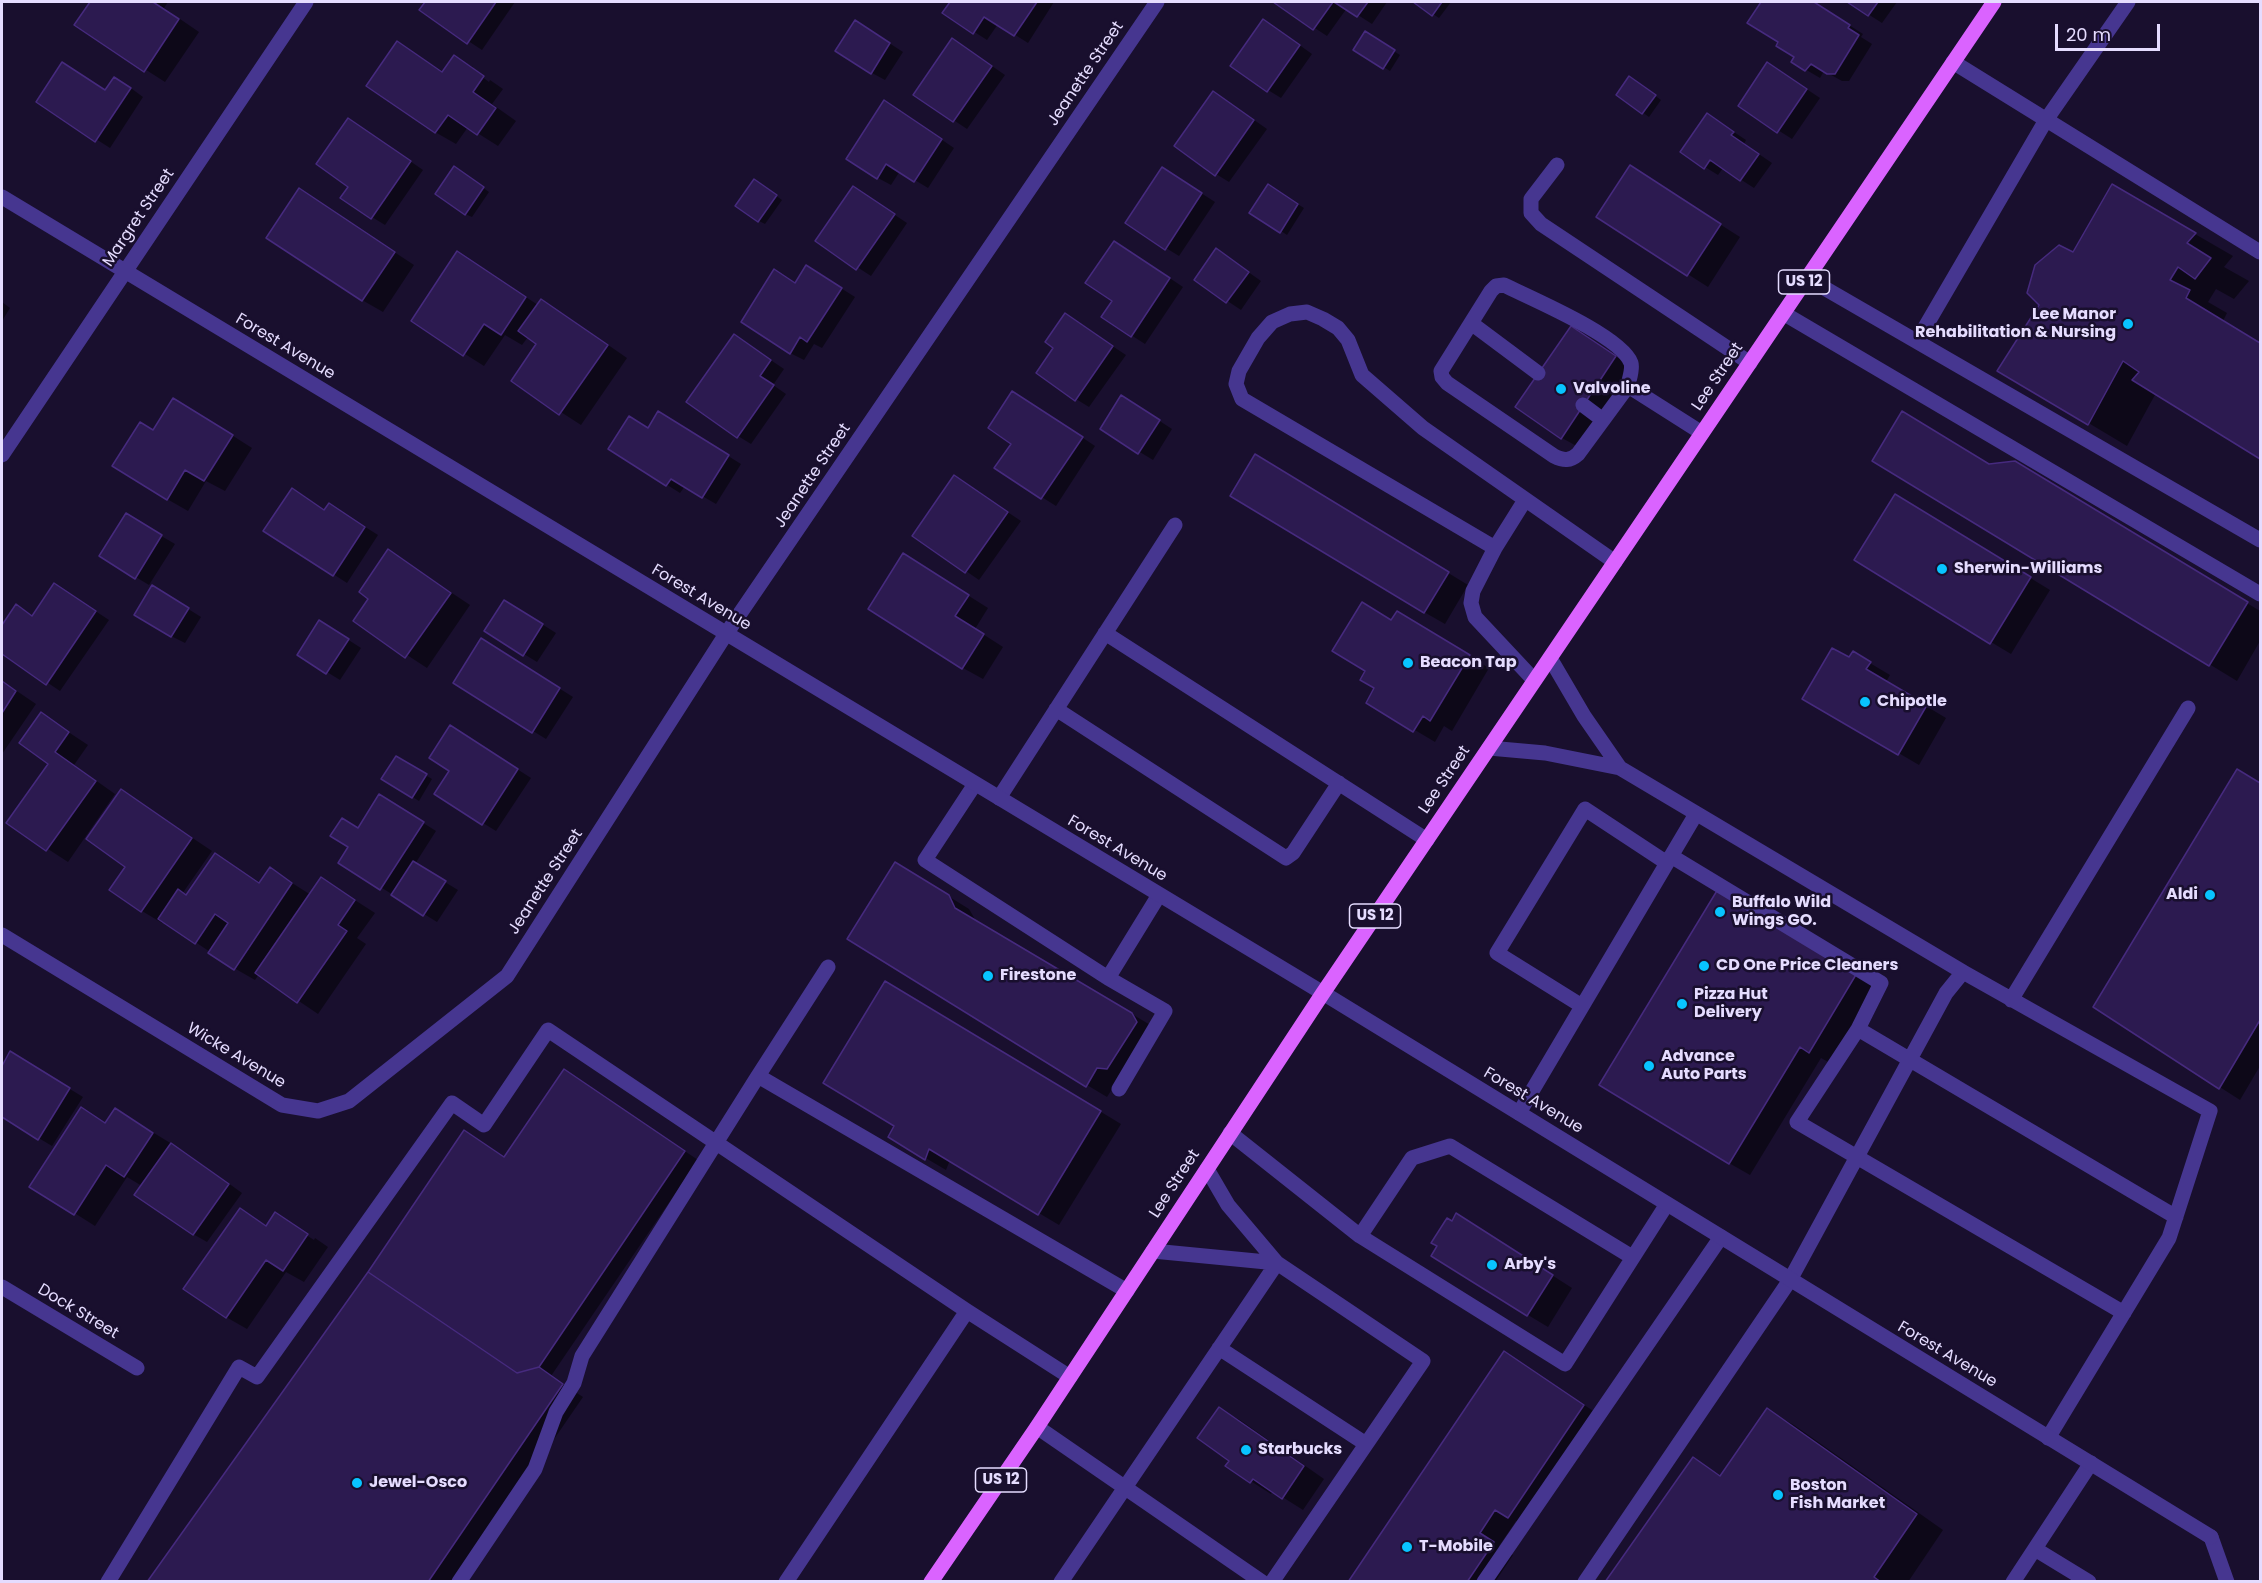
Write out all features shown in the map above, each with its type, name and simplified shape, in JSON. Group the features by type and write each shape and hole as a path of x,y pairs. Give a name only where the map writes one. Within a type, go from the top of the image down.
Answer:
{"main road":[{"name":"Lee Street","path":"931,1581 1037,1427 1323,993 1994,2"}],"street":[{"name":"Margret Street","path":"2,455 306,2"},
{"name":"Jeanette Street","path":"507,976 726,634 1156,2"},
{"path":"1917,341 2046,120 2128,2"},
{"path":"1953,62 2260,252"},
{"path":"1557,165 1531,200 1531,213 1541,224 1750,363"},
{"name":"Forest Avenue","path":"2,197 1323,993 2211,1537 2228,1581"},
{"path":"1807,278 2260,540"},
{"path":"1496,285 1504,285 1595,331 1627,356 1632,365 1628,386 1572,459 1563,460 1554,456 1447,383 1442,377 1441,371 1471,323 1496,285"},
{"path":"1495,548 1242,399 1236,384 1239,371 1258,339 1272,322 1290,314 1307,312 1338,328 1348,340 1362,375 1423,428 1615,562"},
{"path":"1783,314 2260,594"},
{"path":"1471,323 1538,373"},
{"path":"1628,386 1702,433"},
{"path":"1583,405 1603,420"},
{"path":"1525,500 1495,548 1473,591 1471,603 1475,617 1534,680"},
{"path":"999,798 1175,525"},
{"path":"1105,633 1427,840"},
{"path":"1550,658 1584,716 1620,768"},
{"path":"2012,1000 2188,708"},
{"path":"1056,709 1286,858 1293,854 1339,783"},
{"path":"1489,748 1545,753 1620,768 1963,972 2210,1111 2169,1238 2048,1438"},
{"path":"975,784 925,860 1108,978 1166,1011 1119,1089"},
{"path":"1582,1006 1497,953 1585,809 1881,983 1858,1029 1797,1122 2124,1313"},
{"path":"1519,1113 1696,814"},
{"path":"1108,978 1159,895"},
{"name":"Wicke Avenue","path":"2,935 282,1105 318,1111 349,1101 507,976"},
{"path":"459,1581 535,1469 556,1412 574,1383 582,1356 828,967"},
{"path":"1585,1581 1790,1280 1947,993 1963,972"},
{"path":"1858,1029 2176,1217"},
{"path":"108,1581 239,1367 257,1377 452,1103 484,1125 548,1030 967,1311 1070,1377"},
{"path":"759,1077 1127,1291"},
{"path":"1230,1133 1360,1236 1565,1364 1667,1204"},
{"path":"1360,1236 1412,1158 1449,1146 1632,1257"},
{"path":"1207,1169 1227,1205 1277,1263 1423,1361 1272,1581"},
{"path":"1484,1581 1721,1237"},
{"path":"1153,1251 1277,1263"},
{"path":"1063,1581 1277,1263"},
{"name":"Dock Street","path":"2,1287 137,1368"},
{"path":"786,1581 967,1311"},
{"path":"1219,1348 1366,1443"},
{"path":"1037,1427 1262,1581"},
{"path":"2013,1581 2091,1463"},
{"path":"2035,1549 2089,1581"}],"building":[{"path":"90,2 153,2 179,19 144,72 74,25"},
{"path":"425,2 496,2 467,44 419,10"},
{"path":"950,2 1037,2 1014,36 984,17 973,34 942,13"},
{"path":"1273,2 1333,2 1313,30"},
{"path":"1334,2 1368,2 1357,17"},
{"path":"1413,2 1442,2 1432,16"},
{"path":"1761,2 1814,2 1850,25 1848,28 1859,35 1835,74 1827,74 1811,64 1805,71 1791,62 1794,57 1776,46 1778,42 1747,23"},
{"path":"1847,2 1878,2 1868,16"},
{"path":"1263,19 1300,45 1267,92 1230,66"},
{"path":"855,20 890,43 871,74 835,51"},
{"path":"1365,31 1395,50 1383,69 1353,50"},
{"path":"952,38 992,66 953,122 913,95"},
{"path":"397,41 442,72 454,55 484,76 473,92 496,108 477,135 448,115 435,133 366,86"},
{"path":"62,62 105,90 114,77 131,88 95,142 36,102"},
{"path":"1767,62 1807,89 1777,133 1738,106"},
{"path":"1629,76 1656,95 1642,114 1616,95"},
{"path":"1213,91 1254,120 1215,176 1174,146"},
{"path":"884,100 942,139 914,182 886,164 877,179 846,159"},
{"path":"1707,113 1734,132 1731,135 1759,154 1740,181 1710,160 1704,169 1680,152"},
{"path":"348,118 411,161 371,219 340,198 348,187 316,164"},
{"path":"1630,165 1721,224 1687,276 1596,217"},
{"path":"454,166 484,187 465,215 435,194"},
{"path":"1162,167 1202,193 1165,250 1125,223"},
{"path":"754,179 777,195 758,222 735,206"},
{"path":"1268,184 1298,204 1280,233 1249,213"},
{"name":"Lee Manor Rehabilitation & Nursing","path":"2112,184 2196,233 2187,243 2211,258 2195,279 2178,267 2170,280 2190,290 2186,298 2260,343 2260,459 2132,380 2139,372 2123,361 2088,425 1997,371 2039,305 2027,293 2035,265 2059,245 2073,252"},
{"path":"853,186 895,214 856,270 815,241"},
{"path":"299,188 395,252 362,301 266,238"},
{"path":"1114,241 1170,278 1131,337 1101,317 1112,301 1085,283"},
{"path":"1216,248 1249,272 1226,303 1194,280"},
{"path":"457,251 526,297 501,335 484,324 463,356 411,321"},
{"path":"806,265 842,288 807,342 800,337 790,354 741,322 774,269 795,283"},
{"path":"541,299 608,345 559,415 511,381 536,344 518,331"},
{"path":"1065,313 1113,346 1075,401 1036,373 1053,348 1045,342"},
{"name":"Valvoline","path":"1571,326 1616,356 1561,439 1515,407"},
{"path":"734,334 771,360 760,376 774,385 737,438 686,402"},
{"path":"1012,391 1083,437 1041,499 994,468 1011,444 988,428"},
{"path":"1121,395 1160,420 1138,454 1100,429"},
{"path":"173,398 233,435 204,481 185,470 167,500 112,466 140,422 153,430"},
{"path":"658,411 729,455 702,498 671,479 666,486 608,449 629,416 648,428"},
{"path":"1902,411 1989,464 2015,461 2248,602 2209,666 1872,461"},
{"path":"1255,454 1449,572 1424,613 1230,496"},
{"path":"954,475 1008,512 965,573 912,536"},
{"path":"292,488 324,510 329,503 365,527 333,576 263,531"},
{"name":"Sherwin-Williams","path":"1895,494 2031,577 1990,644 1854,560"},
{"path":"126,513 162,535 135,579 99,556"},
{"path":"388,549 451,593 405,658 353,621 368,599 359,592"},
{"path":"903,553 969,595 955,616 984,634 962,669 868,609"},
{"path":"54,583 96,611 46,685 2,654 2,625 16,604 32,616"},
{"path":"152,585 189,608 171,637 134,615"},
{"path":"504,600 543,624 523,656 484,631"},
{"name":"Beacon Tap","path":"1362,602 1391,620 1397,611 1470,655 1430,721 1423,716 1413,732 1366,703 1374,688 1360,680 1365,671 1332,651"},
{"path":"319,620 349,639 326,674 297,655"},
{"path":"481,638 560,688 532,733 453,683"},
{"name":"Chipotle","path":"1832,648 1849,657 1853,651 1871,662 1866,669 1927,705 1898,755 1802,699"},
{"path":"2,681 16,691 2,713"},
{"path":"41,712 69,732 55,752 96,781 46,851 6,823 48,764 19,743"},
{"path":"450,725 518,769 482,825 434,794 449,771 429,758"},
{"path":"396,756 427,774 412,798 381,779"},
{"name":"Aldi","path":"2237,769 2260,783 2260,1020 2219,1089 2093,1007"},
{"path":"121,789 192,838 141,912 109,890 125,867 86,839"},
{"path":"379,794 424,822 380,890 338,863 348,847 330,836 342,818 358,828"},
{"path":"215,853 259,883 270,867 292,883 234,970 208,953 228,923 215,914 195,944 158,919 178,889 186,895"},
{"path":"413,861 446,881 423,916 391,895"},
{"name":"Firestone","path":"895,862 949,895 955,908 1132,1013 1137,1022 1107,1069 1097,1068 1086,1087 847,939"},
{"path":"321,877 355,900 338,925 347,931 297,1003 255,973"},
{"path":"1718,889 1857,973 1809,1053 1800,1047 1729,1164 1599,1085"},
{"path":"885,981 1101,1111 1038,1215 929,1149 925,1160 888,1137 894,1126 823,1083"},
{"path":"10,1051 70,1088 38,1140 2,1117 2,1066"},
{"path":"564,1069 685,1151 539,1367 517,1373 368,1272 464,1130 504,1157"},
{"path":"81,1107 105,1123 115,1108 153,1133 124,1177 106,1165 74,1215 29,1187"},
{"path":"171,1143 229,1184 193,1235 134,1195"},
{"path":"240,1208 266,1226 275,1212 308,1234 283,1271 266,1260 226,1318 183,1289"},
{"name":"Arby's","path":"1456,1213 1553,1275 1527,1316 1431,1256 1437,1246 1431,1243 1447,1218 1452,1221"},
{"name":"Jewel-Osco","path":"368,1272 517,1373 539,1367 563,1384 428,1582 147,1582"},
{"path":"1504,1351 1584,1405 1508,1518 1495,1510 1480,1533 1494,1542 1467,1582 1348,1582"},
{"name":"Starbucks","path":"1219,1407 1304,1466 1282,1499 1253,1479 1250,1483 1225,1466 1229,1461 1197,1438"},
{"name":"Boston Fish Market","path":"1767,1408 1917,1514 1874,1577 1881,1582 1605,1582 1693,1457 1720,1476"}],"place":[{"name":"Lee Manor Rehabilitation & Nursing","path":"2128,324"},
{"name":"Valvoline","path":"1561,389"},
{"name":"Sherwin-Williams","path":"1942,569"},
{"name":"Beacon Tap","path":"1408,663"},
{"name":"Chipotle","path":"1865,702"},
{"name":"Aldi","path":"2210,895"},
{"name":"Buffalo Wild Wings GO.","path":"1720,912"},
{"name":"CD One Price Cleaners","path":"1704,966"},
{"name":"Firestone","path":"988,976"},
{"name":"Pizza Hut Delivery","path":"1682,1004"},
{"name":"Advance Auto Parts","path":"1649,1066"},
{"name":"Arby's","path":"1492,1265"},
{"name":"Starbucks","path":"1246,1450"},
{"name":"Jewel-Osco","path":"357,1483"},
{"name":"Boston Fish Market","path":"1778,1495"},
{"name":"T-Mobile","path":"1407,1547"}]}
